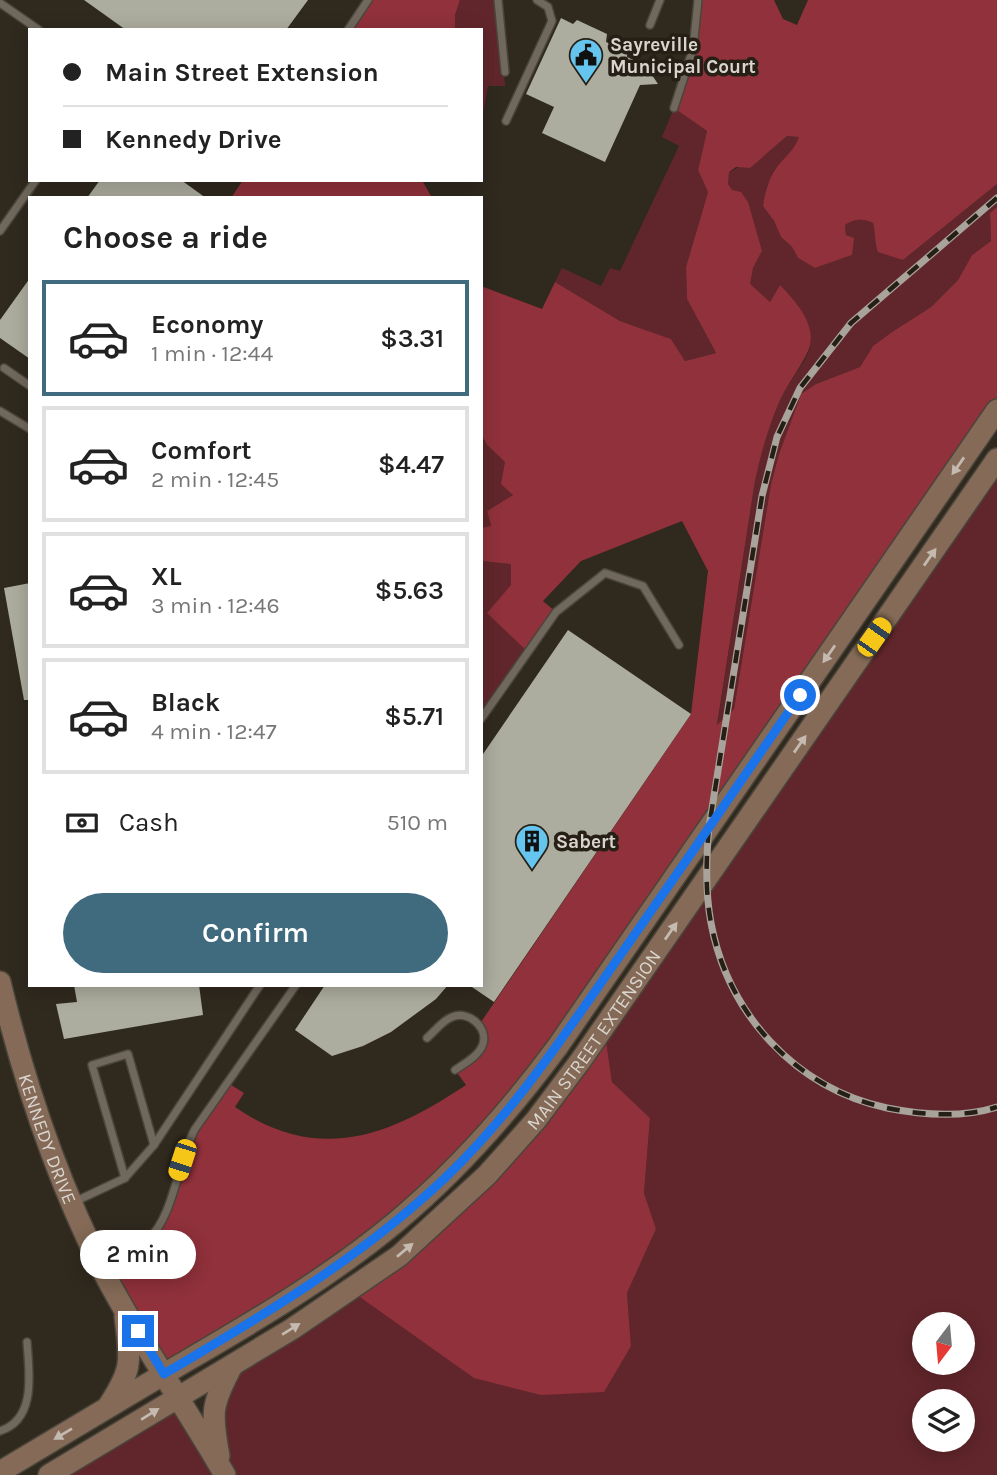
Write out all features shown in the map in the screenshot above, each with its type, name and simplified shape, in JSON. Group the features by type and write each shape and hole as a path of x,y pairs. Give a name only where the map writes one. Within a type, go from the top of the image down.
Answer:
{"main road":[{"name":"MAIN STREET EXTENSION","path":"0,1472 286,1302 356,1254 448,1175 513,1104 558,1046 997,410"},
{"name":"MAIN STREET EXTENSION","path":"49,1475 316,1314 399,1256 453,1208 520,1138 581,1060 997,459"},
{"name":"KENNEDY DRIVE","path":"0,982 6,1031 72,1203 100,1264 124,1307 223,1472"},
{"path":"107,1408 125,1380 128,1369 124,1307"},
{"path":"223,1472 213,1408 220,1387 233,1365"}],"lane":[{"path":"349,28 368,0"},
{"path":"505,72 498,4 507,0"},
{"path":"506,121 552,21 548,6 537,0"},
{"path":"650,25 660,0"},
{"path":"674,108 693,50 698,0"},
{"path":"0,3 36,28"},
{"path":"0,231 35,182"},
{"path":"4,368 28,385"},
{"path":"0,411 28,428"},
{"path":"483,716 556,612 606,573 643,586 679,645"},
{"path":"72,1203 125,1178 154,1145 259,987"},
{"path":"100,1264 141,1243 161,1223 195,1129 295,987"},
{"path":"427,1038 450,1017 458,1015 470,1018 480,1025 484,1037 481,1048 455,1070"},
{"path":"125,1178 92,1065 128,1054 154,1145"},
{"path":"0,1431 9,1428 25,1408 29,1383 27,1342"}],"shaded area":[{"path":"368,0 460,0 455,15 455,28 349,28"},
{"path":"460,0 498,0 505,86 488,86 483,114 483,28 455,28 455,15"},
{"path":"698,0 774,0 783,19 797,25 808,0 997,0 997,184 903,260 878,252 873,223 859,220 845,225 846,235 854,238 852,255 815,268 798,258 792,247 781,237 763,206 773,173 799,137 787,136 750,168 736,167 729,172 728,184 732,190 741,192 748,202 762,251 753,268 750,284 770,302 780,285 804,315 811,333 811,342 781,398 760,460 717,725 734,709 771,484 801,394 816,384 860,367 873,346 931,307 958,280 972,255 991,241 990,213 997,207 997,410 558,1046 430,1192 164,1374 100,1264 130,1249 161,1223 186,1148 228,1083 244,1093 235,1107 266,1125 295,1135 324,1139 352,1137 381,1130 409,1118 466,1085 455,1070 481,1048 479,1025 691,714 708,571 682,521 581,561 543,601 556,612 528,652 487,613 511,585 511,564 483,561 483,528 491,526 487,511 513,495 501,484 505,462 483,438 483,287 542,309 555,282 620,321 671,339 685,361 716,353 687,299 686,267 708,192 698,170 707,131 674,108 684,81"},
{"path":"674,108 707,131 698,170 708,192 686,267 687,299 716,353 685,361 671,339 620,321 555,282 562,268 601,286 610,268 620,271 679,146 662,137"},
{"path":"787,136 800,137 790,155 774,170 763,206 781,237 792,247 798,258 815,268 852,255 845,225 852,221 873,223 877,236 875,245 903,260 997,184 997,207 990,213 991,241 972,255 958,280 931,307 873,346 860,367 816,384 801,394 771,484 734,709 717,727 757,471 777,408 805,359 811,337 803,312 780,285 770,302 749,284 753,268 762,251 727,184 729,172 765,155"},
{"path":"242,182 423,182 431,196 232,196"},
{"path":"483,438 505,462 513,495 487,511 491,527 483,528"},
{"path":"997,459 997,1475 49,1475 178,1397 220,1466 220,1387 350,1290 631,1346 627,1293 656,1229 644,1193 650,1118 612,1082 604,1027"},
{"path":"483,561 511,564 511,585 528,652 483,716"},
{"path":"604,1027 612,1082 650,1118 644,1193 656,1229 627,1293 631,1346 604,1392 541,1395 474,1378 350,1290 417,1240"}],"building":[{"path":"84,0 308,0 287,28 123,28"},
{"name":"Sayreville Municipal Court","path":"561,18 573,24 577,20 607,34 606,42 627,51 627,57 646,66 658,84 640,85 605,162 542,133 554,107 526,94"},
{"path":"99,182 184,182 203,196 88,196"},
{"path":"28,281 28,358 0,338 0,320"},
{"path":"28,583 28,700 24,700 4,588"},
{"name":"Sabert","path":"568,630 691,714 494,1002 472,987 483,987 483,754"},
{"path":"74,987 199,987 203,1015 64,1039 56,1004 77,1002"},
{"path":"324,987 446,987 436,999 391,1032 363,1046 332,1056 295,1030"}],"railway":[{"path":"997,198 851,323 800,388 777,437 762,496 707,851 708,899 720,956 733,987 750,1016 771,1042 795,1065 854,1098 887,1108 942,1114 970,1113 997,1107"}],"place":[{"name":"Sayreville Municipal Court","path":"586,85"},
{"name":"Sabert","path":"532,871"}],"route":[{"path":"138,1331 164,1374 260,1318 356,1254 448,1175 513,1104 558,1046 800,695"}]}
